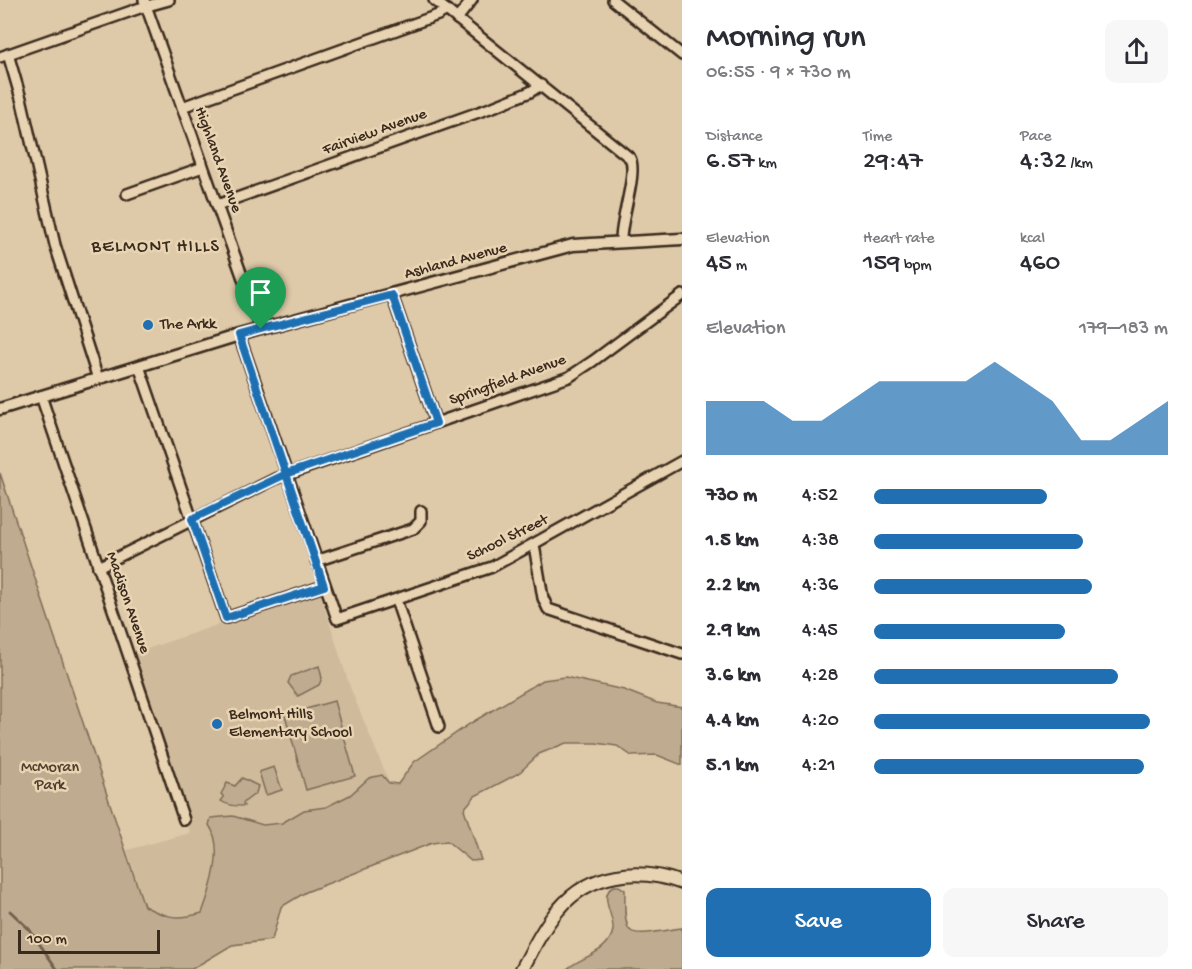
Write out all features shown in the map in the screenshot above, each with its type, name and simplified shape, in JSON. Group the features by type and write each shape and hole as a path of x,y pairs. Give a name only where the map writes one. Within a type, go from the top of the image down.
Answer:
{"main road":[{"path":"522,969 559,909 573,895 588,886 608,877 637,874 660,876 682,883"}],"street":[{"path":"98,379 55,245 22,102 4,56 145,3 169,0"},
{"path":"434,0 632,160 633,171 621,241"},
{"path":"457,19 472,0"},
{"path":"613,0 682,55"},
{"name":"Highland Avenue","path":"145,3 261,329"},
{"path":"182,107 447,10"},
{"name":"Fairview Avenue","path":"217,205 493,107 541,85"},
{"path":"127,194 203,167"},
{"name":"Ashland Avenue","path":"0,409 239,335 573,245 682,239"},
{"path":"392,295 436,423"},
{"name":"Springfield Avenue","path":"98,567 286,474 569,377 682,295"},
{"path":"139,366 226,618 324,586 239,335"},
{"name":"Madison Avenue","path":"41,396 184,820"},
{"name":"School Street","path":"324,586 337,619 396,600 492,567 681,464"},
{"path":"316,561 413,529 421,521 421,511"},
{"path":"534,545 543,598 548,609 682,654"},
{"path":"396,600 439,727"}],"shaded area":[{"path":"319,590 350,687 391,787 228,904 151,929 127,850 190,833 135,653"}],"green space":[{"name":"McMoran Park","path":"0,473 144,906 152,910 179,917 202,913 215,869 216,845 209,825 211,818 233,816 263,825 282,823 304,810 326,807 350,795 369,778 382,775 389,783 398,784 414,762 471,723 543,680 565,677 624,690 657,703 682,707 682,765 657,755 632,756 617,746 596,743 566,743 539,754 519,773 475,796 464,809 481,860 471,861 447,841 432,843 306,892 281,907 272,940 232,945 192,969 0,969"},
{"path":"319,666 322,678 319,685 298,696 288,683 291,676"},
{"path":"334,701 355,776 306,790 285,715"},
{"path":"274,767 282,790 266,795 259,772"},
{"path":"242,778 258,786 256,793 243,803 244,806 229,805 221,801 224,797 221,794 227,783 235,786"},
{"path":"614,886 625,890 626,918 631,931 648,933 682,928 682,969 567,969 601,949 610,938 613,924 607,895"}],"waterway":[{"path":"10,911 29,929 57,969"}],"place":[{"name":"The Arkk","path":"148,325"},
{"name":"Belmont Hills Elementary School","path":"217,724"}],"district":[{"name":"BELMONT HILLS","path":"156,247"}],"route":[{"path":"261,329 239,335 286,474 192,519 226,618 324,586 286,474 436,423 392,295 261,329"}]}
